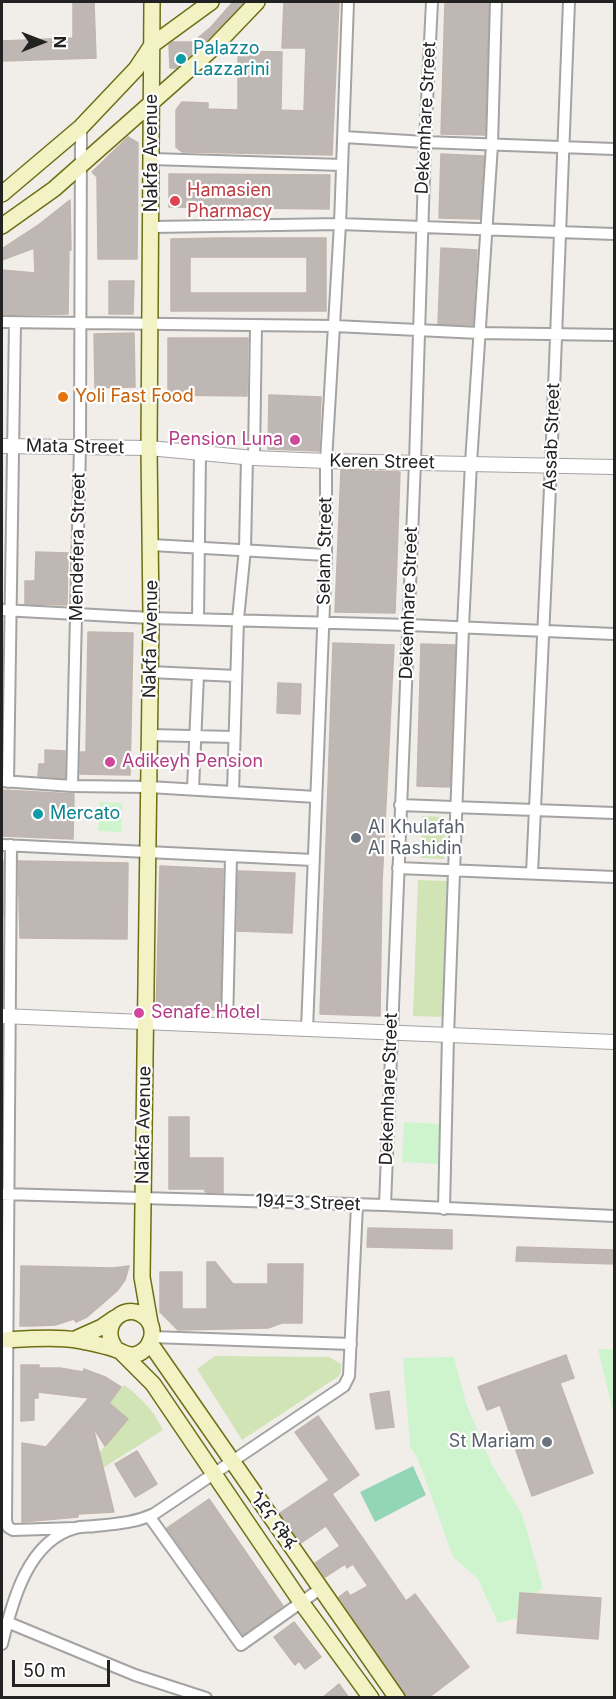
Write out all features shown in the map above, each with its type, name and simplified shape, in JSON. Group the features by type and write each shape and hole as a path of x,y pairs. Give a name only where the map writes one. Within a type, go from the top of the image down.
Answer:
{"main road":[{"name":"Nakfa Avenue","path":"142,1277 152,545 149,448 152,2"},
{"path":"2,194 81,127 136,69 152,45 211,2"},
{"path":"2,226 54,189 212,50 257,2"},
{"path":"119,1351 110,1337 110,1330 130,1304 142,1277"},
{"name":"ጎደና ናቅፋ","path":"142,1277 151,1335 231,1461 397,1698"},
{"path":"5,1340 75,1340 135,1355 141,1353 151,1335 146,1318 135,1312 119,1316 75,1340"},
{"name":"ጎደና ናቅፋ","path":"119,1351 153,1384 302,1602 371,1698"}],"street":[{"name":"Selam Street","path":"307,1029 326,555 326,461 340,224 348,2"},
{"name":"Dekemhare Street","path":"385,1205 432,2"},
{"path":"444,1209 463,627 478,333 492,145 496,2"},
{"name":"Assab Street","path":"532,873 557,334 569,2"},
{"name":"Mendefera Street","path":"72,786 80,446 81,127"},
{"path":"344,137 615,149"},
{"path":"152,159 342,165"},
{"path":"152,227 340,224 615,234"},
{"path":"2,322 335,326 478,333 615,336"},
{"path":"15,322 7,446 5,782 193,789 316,797"},
{"path":"233,792 238,619 251,458 256,325"},
{"name":"Mata Street","path":"7,446 149,448"},
{"name":"Keren Street","path":"149,448 251,458 615,467"},
{"path":"198,619 200,453"},
{"path":"152,545 326,555"},
{"path":"6,610 151,618 238,619 615,634"},
{"path":"150,672 236,676"},
{"path":"193,789 198,675"},
{"path":"149,735 234,737"},
{"path":"400,805 615,813"},
{"path":"313,860 6,845 5,1340 6,1521 8,1527 13,1530 75,1528 124,1524 149,1516 344,1386 349,1376 357,1205"},
{"path":"227,1025 231,856"},
{"path":"398,868 615,877"},
{"path":"6,1016 615,1042"},
{"name":"194-3 Street","path":"5,1194 385,1205 615,1216"},
{"path":"151,1335 351,1344"},
{"path":"149,1516 241,1645 320,1589"},
{"path":"2,1644 7,1622 26,1572 37,1554 49,1542 75,1528"},
{"path":"7,1622 135,1675 206,1698"}],"green space":[{"path":"100,802 122,803 121,832 98,831"},
{"path":"422,816 446,817 444,859 421,858"},
{"path":"418,880 447,881 443,1017 413,1016"},
{"path":"404,1122 440,1124 438,1164 402,1162"},
{"path":"598,1349 614,1349 614,1417"},
{"path":"215,1356 329,1357 341,1364 341,1372 339,1376 242,1440 197,1369"},
{"path":"454,1357 466,1403 492,1465 522,1514 543,1588 535,1594 520,1593 518,1618 498,1623 478,1579 453,1557 418,1459 410,1446 403,1358"},
{"path":"124,1385 146,1405 163,1430 103,1468 94,1459 128,1419 117,1409 114,1412 106,1406"},
{"path":"413,1466 426,1495 375,1522 360,1492"}],"building":[{"path":"73,2 94,2 96,58 2,61 2,41 73,38"},
{"path":"233,2 244,2 176,68 170,68 169,45 172,42 193,42 211,27"},
{"path":"284,2 339,2 332,155 182,152 176,147 176,110 182,102 208,103 208,109 238,110 238,51 282,52 281,110 304,111 306,48 282,48"},
{"path":"445,2 489,2 485,135 441,134"},
{"path":"128,137 138,143 137,259 98,259 97,177 92,172"},
{"path":"441,154 484,156 480,219 439,218"},
{"path":"169,174 330,175 329,209 169,207"},
{"path":"70,200 71,250 69,250 68,314 2,315 2,270 35,273 34,248 2,260 2,249 37,226"},
{"path":"326,238 326,311 171,311 171,239","holes":["190,257 307,257 307,293 190,293"]},
{"path":"441,248 477,250 473,325 438,324"},
{"path":"109,281 134,281 133,314 109,314"},
{"path":"134,333 135,387 95,388 94,334"},
{"path":"168,338 248,338 247,396 168,395"},
{"path":"269,395 321,397 319,451 268,449"},
{"path":"341,470 400,472 395,613 335,612"},
{"path":"36,552 68,553 67,605 25,604 25,581 35,581"},
{"path":"88,632 133,633 130,775 80,774 80,752 86,752"},
{"path":"333,643 394,645 382,883 380,1016 320,1014"},
{"path":"421,644 455,645 450,787 417,786"},
{"path":"278,683 301,684 300,714 277,713"},
{"path":"45,750 65,751 65,778 38,776 39,764 45,764"},
{"name":"Mercato","path":"2,790 74,794 73,839 2,836"},
{"path":"3,861 3,916 2,916"},
{"path":"18,861 128,863 127,939 20,938"},
{"path":"160,866 223,869 220,1010 156,1010"},
{"path":"238,871 295,873 292,933 237,931"},
{"path":"169,1117 189,1117 189,1158 223,1158 223,1193 205,1192 205,1189 169,1189"},
{"path":"368,1228 452,1230 452,1249 367,1247"},
{"path":"517,1247 615,1250 615,1264 516,1261"},
{"path":"207,1262 215,1262 233,1284 268,1284 268,1264 303,1264 302,1323 282,1323 268,1328 178,1330 160,1312 160,1272 182,1272 182,1309 207,1309"},
{"path":"21,1266 113,1268 129,1266 125,1280 117,1291 87,1317 76,1322 74,1319 55,1325 20,1326"},
{"name":"St Mariam","path":"566,1355 574,1378 560,1383 593,1473 532,1496 500,1405 487,1410 478,1387"},
{"path":"21,1365 39,1365 39,1368 60,1368 83,1372 84,1369 105,1377 121,1387 109,1403 128,1419 105,1446 93,1427 114,1512 78,1514 78,1517 22,1522 22,1443 46,1447 89,1398 38,1392 38,1398 34,1398 34,1420 21,1421"},
{"path":"389,1391 394,1427 376,1429 370,1394"},
{"path":"318,1416 359,1475 332,1494 406,1601 415,1594 469,1667 428,1698 407,1698 339,1597 347,1591 350,1596 368,1586 353,1564 347,1568 345,1564 325,1577 315,1563 340,1546 326,1526 301,1543 280,1513 329,1480 295,1432"},
{"path":"137,1451 157,1484 135,1497 115,1464"},
{"path":"209,1499 283,1606 243,1635 167,1528"},
{"path":"520,1593 601,1598 598,1639 517,1633"},
{"path":"294,1622 321,1657 305,1669 299,1661 295,1665 274,1637"},
{"path":"339,1684 349,1698 322,1698"}],"place":[{"name":"Palazzo Lazzarini","path":"181,59"},
{"name":"Hamasien Pharmacy","path":"175,201"},
{"name":"Yoli Fast Food","path":"63,397"},
{"name":"Pension Luna","path":"295,440"},
{"name":"Adikeyh Pension","path":"110,762"},
{"name":"Mercato","path":"38,814"},
{"name":"Al Khulafah Al Rashidin","path":"356,838"},
{"name":"Senafe Hotel","path":"139,1013"},
{"name":"St Mariam","path":"547,1442"}]}
